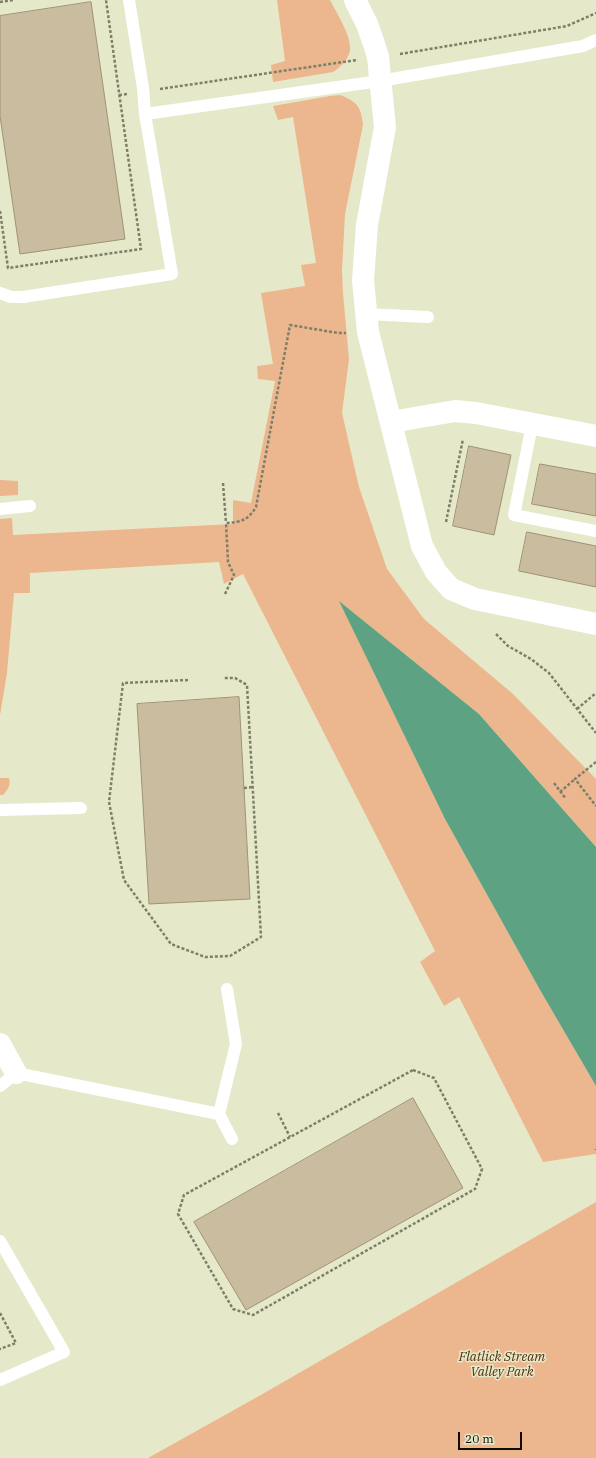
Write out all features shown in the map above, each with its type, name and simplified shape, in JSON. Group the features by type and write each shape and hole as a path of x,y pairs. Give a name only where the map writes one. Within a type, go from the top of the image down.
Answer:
{"street":[{"path":"355,0 367,24 378,57 385,127 367,225 363,280 368,332 422,546 436,572 451,589 475,599 596,624"},
{"path":"391,422 455,412 476,413 532,425 596,436"},
{"path":"0,1044 8,1080"}],"lane":[{"path":"0,293 11,297 22,297 172,274 145,114 143,88 129,0"},
{"path":"145,114 380,81 583,46 596,40"},
{"path":"366,314 428,317"},
{"path":"532,425 514,515 596,531"},
{"path":"0,509 30,506"},
{"path":"0,810 81,808"},
{"path":"227,989 236,1044 219,1114 232,1139"},
{"path":"8,1080 219,1114"},
{"path":"0,1241 64,1352 0,1380"}],"path":[{"path":"0,2 13,0"},
{"path":"0,210 8,268 141,249 106,0"},
{"path":"226,523 239,522 251,516 256,507 290,325 338,333 347,333"},
{"path":"446,522 463,439"},
{"path":"223,483 228,562 234,575 225,594"},
{"path":"496,634 508,646 531,659 546,670 596,732"},
{"path":"188,680 124,683 109,802 124,880 171,944 205,957 230,956 261,937 247,685 235,678 223,678"},
{"path":"577,709 596,693"},
{"path":"560,792 596,762"},
{"path":"575,780 596,806"},
{"path":"554,783 566,799"},
{"path":"244,788 253,787"},
{"path":"413,1070 434,1078 482,1169 475,1190 253,1316 233,1309 178,1214 184,1195 290,1137 413,1070"},
{"path":"278,1113 290,1137"},
{"path":"0,1313 16,1343 0,1349"}],"green space":[{"path":"277,0 330,0 347,34 350,48 346,60 338,69 333,72 273,82 271,65 285,61"},
{"path":"340,95 351,100 358,106 363,125 345,214 342,271 349,359 342,413 359,487 387,569 424,619 513,694 596,779 596,847 479,714 340,602 445,819 540,990 596,1086 596,1154 543,1162 459,997 444,1006 420,962 435,951 243,574 224,584 219,562 30,573 30,593 14,593 7,673 0,715 0,519 12,518 13,535 233,524 233,500 251,503 275,381 258,379 257,366 273,364 261,293 305,286 301,265 316,263 293,117 278,120 273,106"},
{"path":"0,480 18,481 18,495 0,496"},
{"path":"0,778 9,778 10,781 9,787 3,795 0,795"},
{"name":"Flatlick Stream Valley Park","path":"596,1202 596,1458 148,1458 259,1396"}],"shaded area":[{"path":"339,601 479,714 596,847 596,1086 540,990 445,819"}],"building":[{"path":"91,2 125,239 20,254 0,116 0,16"},
{"path":"469,446 511,455 494,535 453,526"},
{"path":"540,464 596,474 596,516 532,504"},
{"path":"527,532 596,546 596,587 519,571"},
{"path":"239,697 250,899 149,904 137,704"},
{"path":"413,1098 463,1188 246,1310 194,1222"}]}
